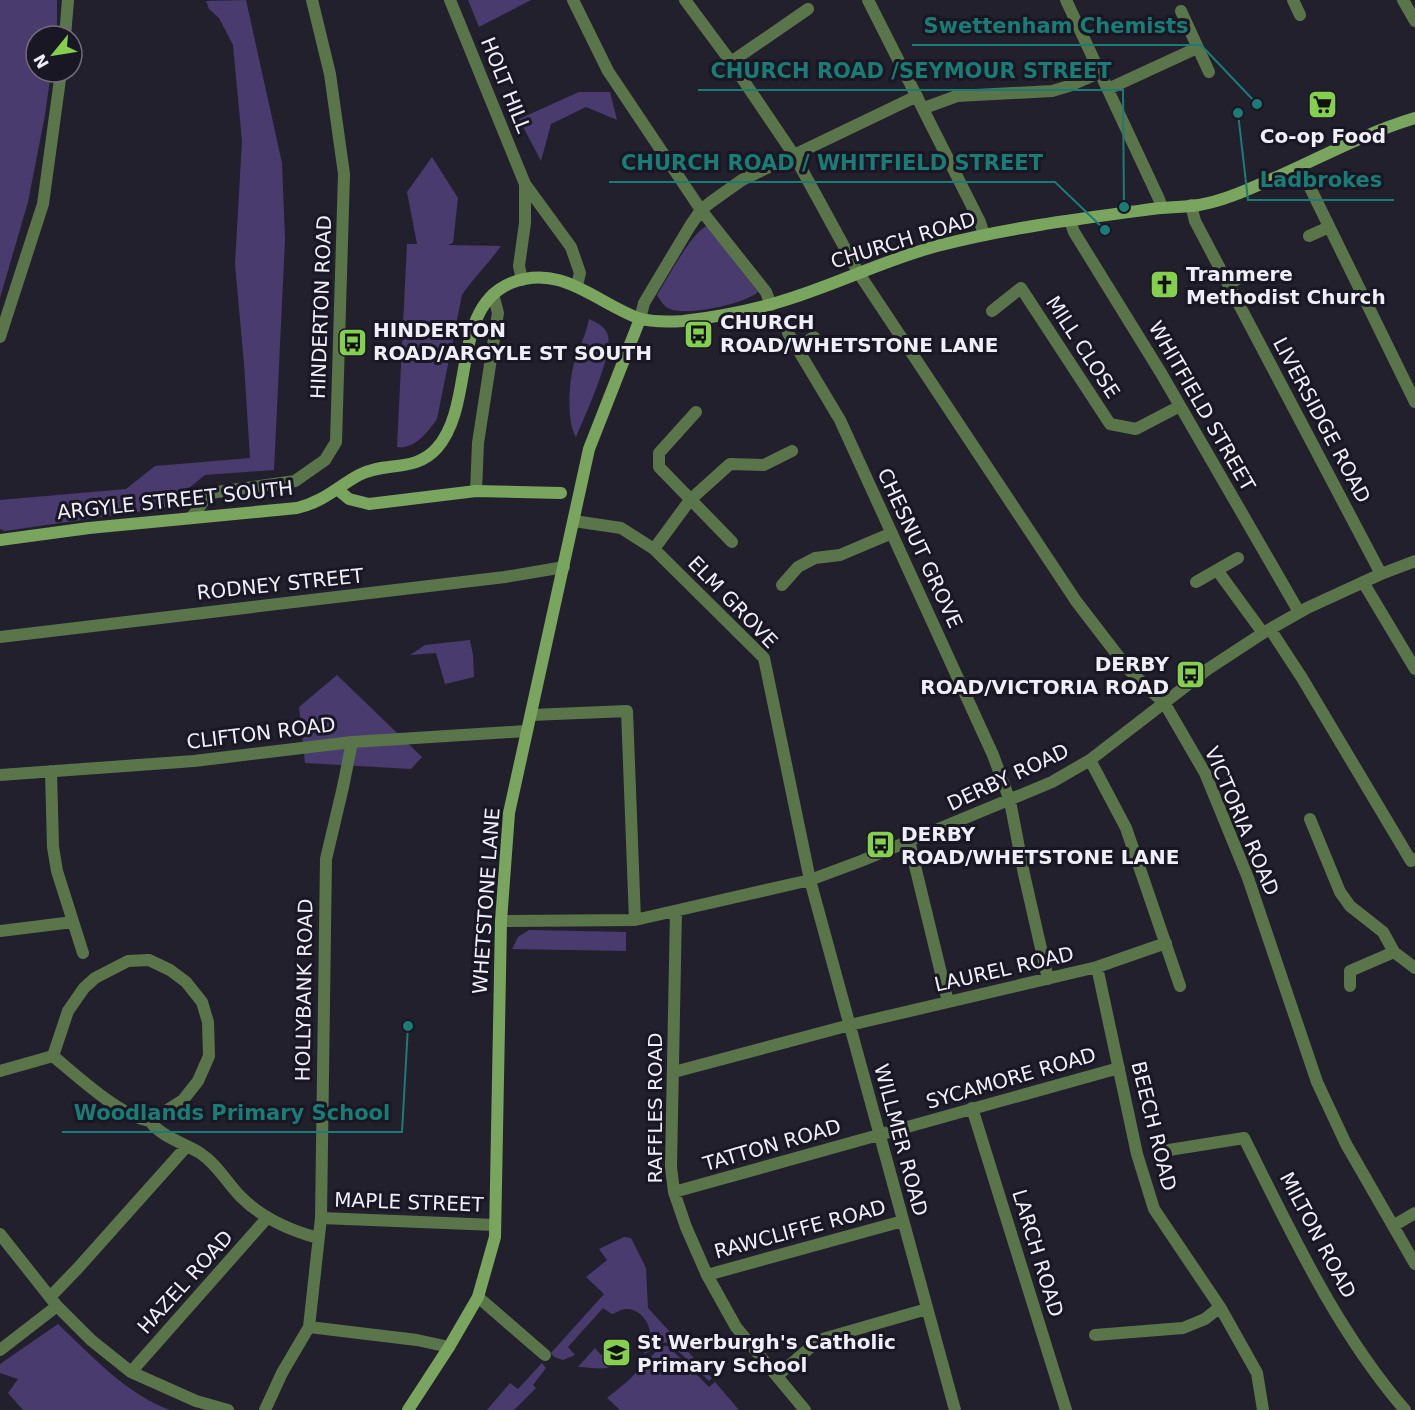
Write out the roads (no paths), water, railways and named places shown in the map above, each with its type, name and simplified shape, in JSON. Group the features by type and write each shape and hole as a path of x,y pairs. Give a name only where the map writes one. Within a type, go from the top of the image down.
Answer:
{"main road":[{"name":"CHURCH ROAD","path":"640,319 682,321 771,305 858,272 934,247 984,235 1191,205 1235,194 1360,139 1415,118"},
{"path":"493,294 522,280 548,278 576,285 640,319"},
{"name":"ARGYLE STREET SOUTH","path":"0,540 89,528 297,508 326,498 360,475 376,468 404,466 422,461 436,449 448,433 458,402 477,320 485,302 493,294"},
{"name":"WHETSTONE LANE","path":"408,1410 478,1297 495,1237 501,921 509,813 589,449 640,319"},
{"path":"337,489 349,499 369,504 476,491 561,493"}],"street":[{"path":"66,24 68,0"},
{"name":"HINDERTON ROAD","path":"191,518 210,493 295,481 325,460 336,442 344,174 330,74 312,0"},
{"name":"HOLT HILL","path":"450,0 525,184 571,247 580,273 576,285"},
{"path":"573,0 608,71 701,210 766,292 771,305"},
{"name":"VICTORIA ROAD","path":"685,0 795,155 858,272 882,308 899,345 1076,601 1129,670 1165,704 1205,773 1248,878 1317,1082 1346,1144 1415,1264"},
{"path":"868,0 924,108 980,222 984,235"},
{"path":"1066,0 1162,208"},
{"path":"1293,0 1300,15"},
{"path":"1403,0 1415,21"},
{"path":"731,62 808,9"},
{"path":"1181,11 1209,72"},
{"path":"1108,88 1197,48"},
{"path":"924,108 957,96 1052,91 1070,86 1101,72"},
{"path":"0,337 43,204 59,84"},
{"path":"640,319 644,303 701,210 742,180 917,96"},
{"path":"1300,167 1415,402"},
{"name":"HOLT HILL","path":"522,280 519,266 525,223 525,184"},
{"name":"LIVERSIDGE ROAD","path":"1191,205 1195,221 1381,574"},
{"name":"WHITFIELD STREET","path":"1070,221 1074,232 1161,373 1299,612"},
{"path":"1309,236 1329,227"},
{"path":"1229,284 1245,275"},
{"name":"MILL CLOSE","path":"992,311 1021,288 1110,424 1136,429 1180,406"},
{"path":"476,491 478,443 498,313 493,294"},
{"name":"CHESNUT GROVE","path":"788,333 840,420 993,755 1010,801 1048,979"},
{"path":"797,347 814,337"},
{"path":"696,412 659,453 659,467 732,542"},
{"path":"654,549 690,500 730,464 764,465 792,451"},
{"name":"ELM GROVE","path":"574,521 621,528 654,549 764,658 810,880"},
{"path":"782,585 798,567 815,558 840,555 892,533"},
{"path":"1196,582 1238,558"},
{"name":"DERBY ROAD","path":"501,921 635,920 810,880 1010,801 1052,782 1090,760 1208,669 1267,631 1299,612 1415,561"},
{"name":"RODNEY STREET","path":"0,637 540,572 564,567"},
{"path":"1217,570 1302,678 1411,861 1415,859"},
{"path":"1363,582 1415,669"},
{"path":"531,715 627,711 635,920"},
{"name":"CLIFTON ROAD","path":"0,775 194,761 352,742 526,731"},
{"name":"HOLLYBANK ROAD","path":"265,1410 282,1373 309,1327 321,1218 326,859 352,742"},
{"path":"1090,760 1126,828 1180,986"},
{"path":"51,771 53,847 57,871 83,953"},
{"path":"1310,819 1340,891 1350,906 1383,932 1394,952 1415,968"},
{"path":"909,841 948,1002"},
{"name":"WILLMER ROAD","path":"810,880 955,1410"},
{"name":"RAFFLES ROAD","path":"676,911 671,1167 674,1192 707,1275 736,1327 806,1410"},
{"path":"0,931 73,921"},
{"name":"LAUREL ROAD","path":"674,1072 850,1026 1096,967 1166,943"},
{"path":"1350,986 1350,971 1394,952"},
{"path":"149,960 170,970 186,982 202,1002 208,1022 209,1056 198,1081 183,1100 150,1121 143,1120 113,1103 53,1056 68,1011 84,988 94,978 128,961 149,960"},
{"name":"BEECH ROAD","path":"1096,967 1137,1154 1154,1209 1220,1307 1257,1372 1263,1410"},
{"path":"0,1071 53,1056"},
{"name":"SYCAMORE ROAD","path":"880,1135 1119,1068"},
{"name":"LARCH ROAD","path":"972,1108 1066,1410"},
{"path":"150,1121 155,1129 201,1154 214,1165 242,1198 267,1218 297,1232 318,1238"},
{"name":"TATTON ROAD","path":"674,1192 880,1135"},
{"name":"MILTON ROAD","path":"1169,1150 1244,1138 1312,1272 1380,1381 1405,1410"},
{"path":"0,1350 54,1301 78,1268 187,1146"},
{"path":"1393,1226 1415,1213"},
{"name":"HAZEL ROAD","path":"131,1372 267,1218"},
{"name":"MAPLE STREET","path":"321,1218 495,1225"},
{"name":"RAWCLIFFE ROAD","path":"707,1275 903,1221"},
{"path":"0,1234 54,1301 91,1340 131,1372 196,1401 228,1410"},
{"path":"478,1297 545,1356"},
{"path":"1095,1335 1183,1328 1205,1318 1220,1307"},
{"path":"777,1376 819,1340 927,1309"},
{"path":"309,1327 417,1340 449,1347"}],"place":[{"name":"Swettenham Chemists","path":"1257,104"},
{"name":"Co-op Food","path":"1323,105"},
{"name":"Ladbrokes","path":"1238,113"},
{"name":"CHURCH ROAD /SEYMOUR STREET","path":"1124,207"},
{"name":"CHURCH ROAD / WHITFIELD STREET","path":"1105,230"},
{"name":"Tranmere Methodist Church","path":"1165,285"},
{"name":"CHURCH ROAD/WHETSTONE LANE","path":"699,334"},
{"name":"HINDERTON ROAD/ARGYLE ST SOUTH","path":"352,342"},
{"name":"DERBY ROAD/VICTORIA ROAD","path":"1190,675"},
{"name":"DERBY ROAD/WHETSTONE LANE","path":"880,845"},
{"name":"Woodlands Primary School","path":"408,1026"},
{"name":"St Werburgh's Catholic Primary School","path":"616,1353"}]}
